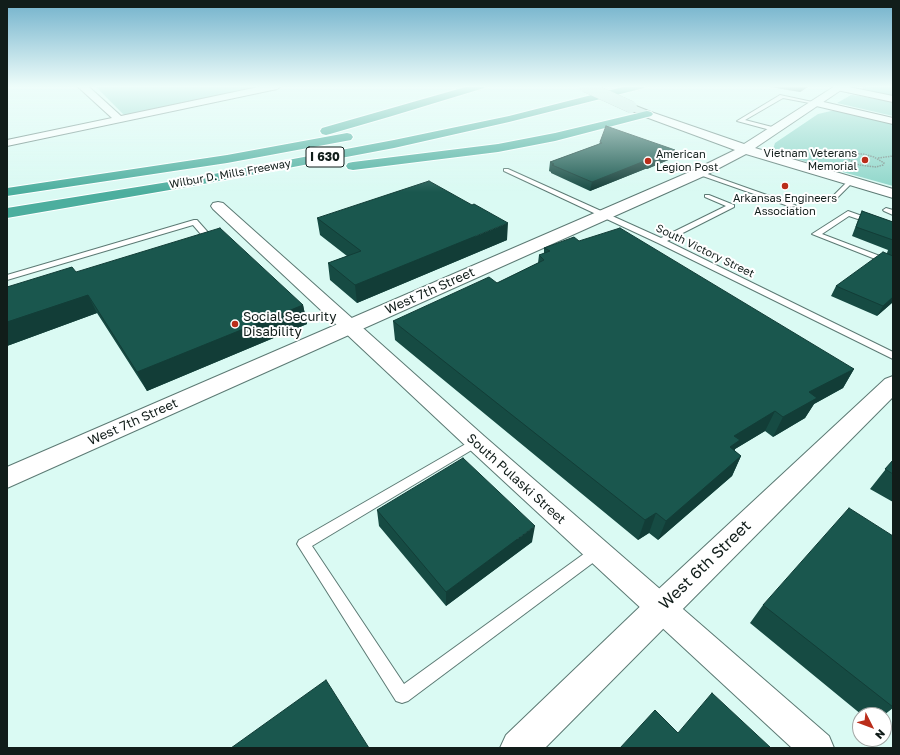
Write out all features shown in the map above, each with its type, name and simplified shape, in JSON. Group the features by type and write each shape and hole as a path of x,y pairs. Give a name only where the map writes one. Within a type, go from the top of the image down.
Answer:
{"highway":[{"path":"142,172 324,132 362,121"},
{"name":"Wilbur D. Mills Freeway","path":"7,213 187,183 394,144 495,121"},
{"path":"337,169 498,148 555,137 618,121"},
{"name":"Wilbur D. Mills Freeway","path":"7,192 142,172 362,134"},
{"path":"23,210 207,188 322,171"}],"street":[{"path":"7,143 108,121"},
{"path":"667,121 745,149 893,194"},
{"name":"West 7th Street","path":"7,478 699,173 745,149 786,121"},
{"name":"South Pulaski Street","path":"218,206 597,552 817,748"},
{"name":"West 6th Street","path":"518,748 893,384"}],"lane":[{"path":"741,121 774,129"},
{"name":"South Victory Street","path":"506,170 661,241 893,356"},
{"path":"699,173 793,206"},
{"path":"831,201 850,182"},
{"path":"661,241 732,206 707,196"},
{"path":"893,229 848,213 816,234 893,264"},
{"path":"7,278 194,222 210,240 195,245"},
{"path":"476,442 304,544 402,695 597,552"}],"path":[{"path":"878,158 882,161 883,165 871,167 854,163 850,161 848,157 857,154 878,158 893,156"}],"green space":[{"path":"807,121 885,121 893,123 893,186 785,155 773,149 775,143"}],"building":[{"path":"606,126 675,150 592,182 552,165 554,164 550,162 602,143 600,142"},
{"path":"429,181 508,223 355,285 328,263 361,251 317,218"},
{"path":"862,211 893,222 893,240 856,227"},
{"path":"220,228 303,305 137,372 88,295 7,322 7,287 72,267 76,272"},
{"path":"620,228 854,369 809,392 817,398 783,417 775,411 734,436 740,440 730,447 741,456 666,521 656,513 645,520 393,321 489,277 497,283 544,260 539,255 550,251 544,248 574,237 579,241"},
{"path":"883,252 893,256 893,297 883,306 836,286"},
{"path":"463,458 535,526 446,592 377,510"},
{"path":"893,460 893,474 885,469"},
{"path":"849,508 893,536 893,707 763,605"},
{"path":"326,680 369,748 231,748"},
{"path":"712,693 771,748 620,748 655,710 678,733"}],"place":[{"name":"Vietnam Veterans Memorial","path":"865,160"},
{"name":"American Legion Post","path":"648,161"},
{"name":"Arkansas Engineers Association","path":"785,186"},
{"name":"Social Security Disability","path":"235,324"}]}
